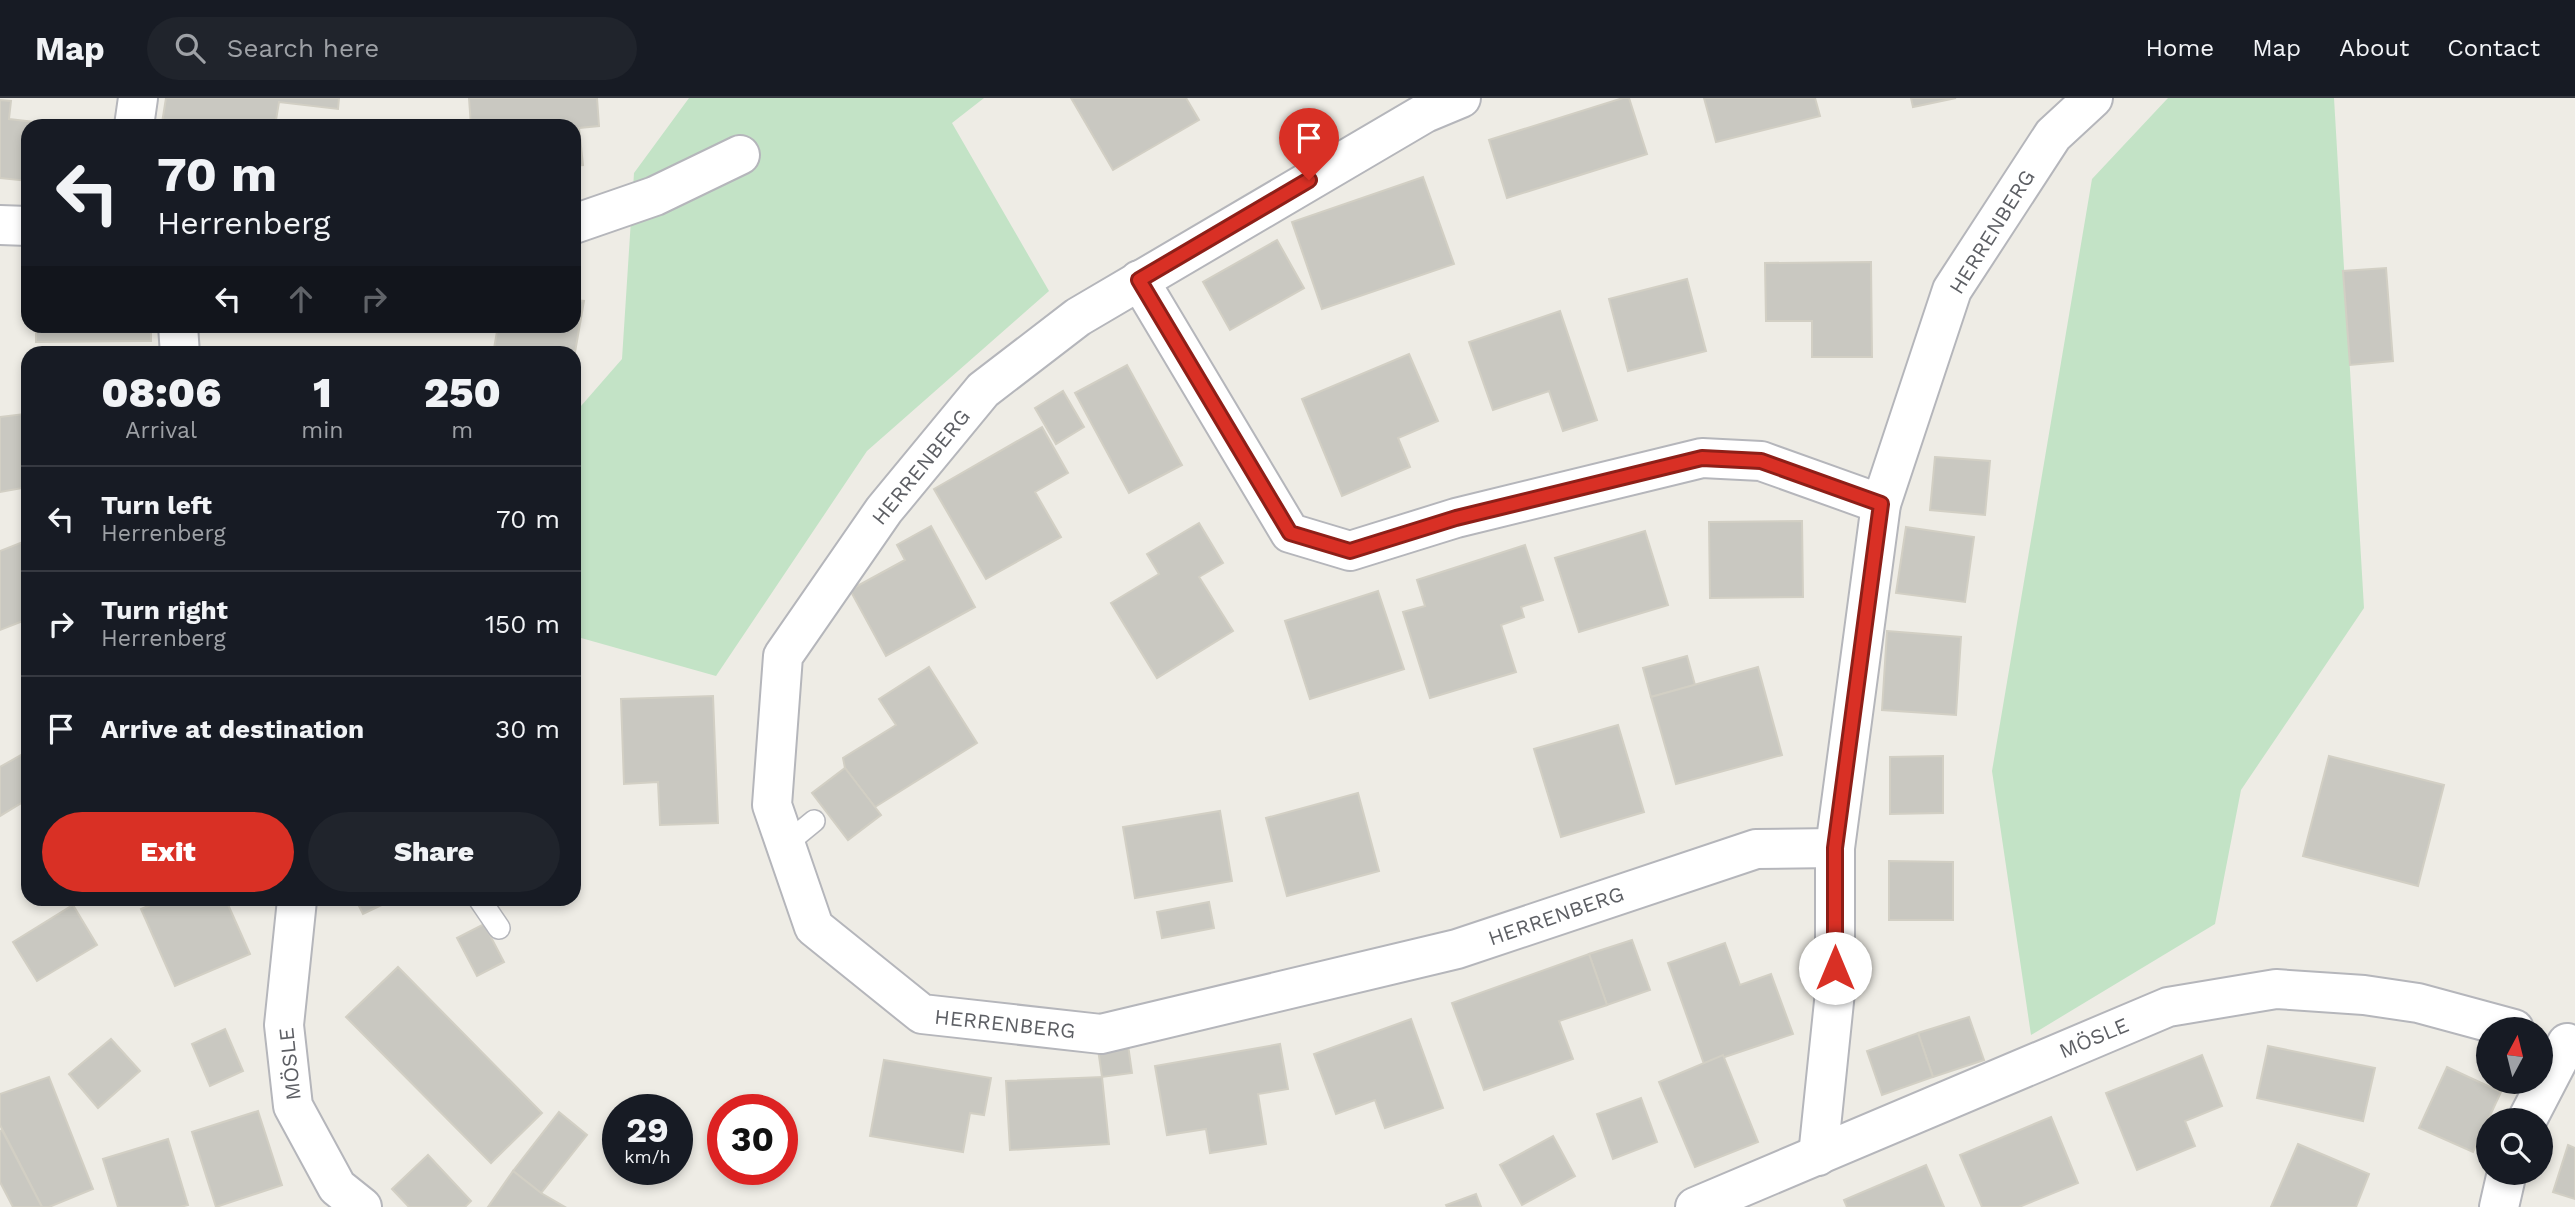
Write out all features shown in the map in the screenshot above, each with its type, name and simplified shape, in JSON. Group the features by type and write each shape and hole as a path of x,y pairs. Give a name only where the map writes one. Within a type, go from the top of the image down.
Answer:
{"street":[{"path":"135,119 138,98"},
{"name":"HERRENBERG","path":"1461,98 1425,113 1078,317 983,390 884,510 783,656 772,805 800,832 814,927 922,1014 1101,1034 1457,950 1756,849 1835,848"},
{"name":"HERRENBERG","path":"1818,1156 1835,992 1835,848 1881,504 1952,290 2053,135 2092,98"},
{"path":"581,222 654,196 740,155"},
{"path":"0,225 21,226"},
{"path":"1139,280 1290,533 1350,551 1456,518 1702,458 1761,461 1881,504"},
{"name":"MÖSLE","path":"296,906 284,1025 293,1106 338,1200"},
{"name":"MÖSLE","path":"1695,1207 2168,1007 2276,989 2364,995 2418,1003 2476,1019"},
{"path":"2532,1108 2561,1041"},
{"path":"2499,1207 2504,1185"}],"lane":[{"path":"484,906 499,928"}],"green space":[{"path":"689,98 984,98 952,123 1049,291 867,451 716,676 581,638 581,406 622,359 634,173"},
{"path":"2168,98 2334,98 2364,608 2241,790 2215,924 2031,1035 1992,771 2092,179"}],"building":[{"path":"166,98 339,98 338,109 279,102 276,119 163,119"},
{"path":"469,98 597,98 599,126 581,128 581,119 470,119"},
{"path":"1071,98 1186,98 1199,120 1113,170"},
{"path":"1629,98 1647,154 1507,198 1489,140"},
{"path":"1704,98 1815,98 1820,116 1716,142"},
{"path":"1911,98 1956,98 1913,107"},
{"path":"0,100 11,101 9,119 21,120 21,180 0,178"},
{"path":"1423,177 1454,264 1322,309 1292,222"},
{"path":"1277,240 1304,288 1230,330 1203,282"},
{"path":"1871,262 1872,357 1812,357 1812,321 1766,321 1765,263"},
{"path":"2386,268 2393,361 2350,365 2343,271"},
{"path":"1687,279 1706,351 1628,371 1609,299"},
{"path":"1560,311 1597,420 1563,431 1549,391 1493,410 1469,342"},
{"path":"36,333 151,333 151,341 36,342"},
{"path":"497,333 578,333 576,346 494,346"},
{"path":"1409,354 1438,421 1398,438 1410,467 1342,496 1302,399"},
{"path":"1127,365 1182,465 1129,493 1075,393"},
{"path":"1063,391 1084,427 1056,444 1035,408"},
{"path":"21,414 21,488 0,492 0,417"},
{"path":"1042,427 1068,473 1035,492 1061,537 986,579 934,489"},
{"path":"1935,457 1990,461 1985,515 1930,510"},
{"path":"1802,521 1803,597 1710,598 1709,522"},
{"path":"1199,523 1223,563 1199,577 1233,631 1157,678 1111,603 1159,574 1147,554"},
{"path":"931,526 975,607 886,656 850,590 905,560 897,545"},
{"path":"1906,527 1974,537 1965,602 1896,593"},
{"path":"1645,531 1668,605 1579,632 1555,558"},
{"path":"21,543 21,622 0,630 0,551"},
{"path":"1525,545 1543,600 1521,607 1524,617 1501,625 1516,672 1430,698 1403,612 1425,606 1417,580"},
{"path":"1378,591 1404,669 1310,699 1285,621"},
{"path":"1887,631 1961,637 1956,715 1882,710"},
{"path":"1687,656 1695,685 1651,697 1643,668"},
{"path":"929,667 977,743 875,807 845,768 843,758 896,725 879,699"},
{"path":"1758,667 1782,755 1676,784 1651,697"},
{"path":"713,696 718,823 660,825 658,782 624,784 621,699"},
{"path":"1618,725 1644,812 1561,837 1534,749"},
{"path":"21,755 21,803 0,816 0,767"},
{"path":"1943,756 1943,813 1890,814 1890,757"},
{"path":"2329,756 2444,785 2418,886 2303,856"},
{"path":"845,768 881,815 848,840 812,793"},
{"path":"1358,793 1379,871 1287,896 1266,818"},
{"path":"1220,811 1232,881 1135,898 1123,827"},
{"path":"1889,861 1953,862 1953,920 1889,920"},
{"path":"1209,902 1214,928 1162,938 1157,912"},
{"path":"74,906 97,945 37,981 13,942"},
{"path":"148,906 229,906 250,954 175,986 141,909"},
{"path":"359,906 380,906 363,914"},
{"path":"484,924 504,962 477,976 457,938"},
{"path":"1632,940 1650,990 1607,1005 1589,954"},
{"path":"1725,943 1740,985 1771,974 1793,1034 1704,1064 1668,963"},
{"path":"1589,954 1607,1005 1559,1021 1573,1059 1484,1090 1452,1003"},
{"path":"398,967 542,1113 491,1163 346,1017"},
{"path":"1969,1017 1984,1060 1933,1077 1918,1033"},
{"path":"1411,1019 1443,1108 1385,1128 1375,1100 1336,1114 1314,1054"},
{"path":"225,1029 243,1071 210,1086 192,1044"},
{"path":"1918,1033 1933,1077 1882,1095 1867,1051"},
{"path":"111,1039 140,1071 98,1108 69,1074"},
{"path":"1280,1044 1288,1089 1258,1094 1266,1144 1210,1153 1206,1129 1167,1135 1155,1066"},
{"path":"1128,1045 1132,1073 1102,1077 1098,1049"},
{"path":"2268,1046 2375,1068 2363,1121 2257,1098"},
{"path":"1723,1055 1758,1142 1695,1167 1659,1082"},
{"path":"2202,1055 2222,1106 2185,1121 2195,1146 2137,1170 2106,1093"},
{"path":"884,1060 991,1078 984,1115 970,1113 963,1152 870,1136"},
{"path":"2447,1067 2476,1080 2476,1094 2500,1094 2494,1108 2476,1108 2476,1146 2473,1152 2419,1128"},
{"path":"49,1077 93,1189 49,1207 42,1207 0,1125 0,1094"},
{"path":"1102,1077 1109,1144 1010,1150 1006,1081"},
{"path":"1641,1098 1657,1142 1613,1159 1597,1114"},
{"path":"258,1111 282,1185 216,1207 192,1132"},
{"path":"559,1112 587,1135 541,1193 513,1171"},
{"path":"2051,1117 2078,1183 2019,1207 1982,1207 1960,1155"},
{"path":"2,1130 42,1207 13,1207 0,1182"},
{"path":"1553,1136 1575,1176 1522,1205 1500,1165"},
{"path":"168,1139 188,1205 118,1207 103,1159"},
{"path":"2298,1144 2369,1174 2356,1207 2271,1207"},
{"path":"2568,1145 2575,1148 2575,1199 2553,1192"},
{"path":"428,1155 471,1201 465,1207 409,1207 392,1189"},
{"path":"1926,1165 1944,1207 1847,1207 1844,1200"},
{"path":"513,1171 541,1193 565,1207 488,1207"},
{"path":"1476,1194 1481,1207 1446,1205"}],"route":[{"path":"1309,180 1139,280 1290,533 1350,551 1456,518 1702,458 1761,461 1881,504 1835,848 1835,968"}]}
